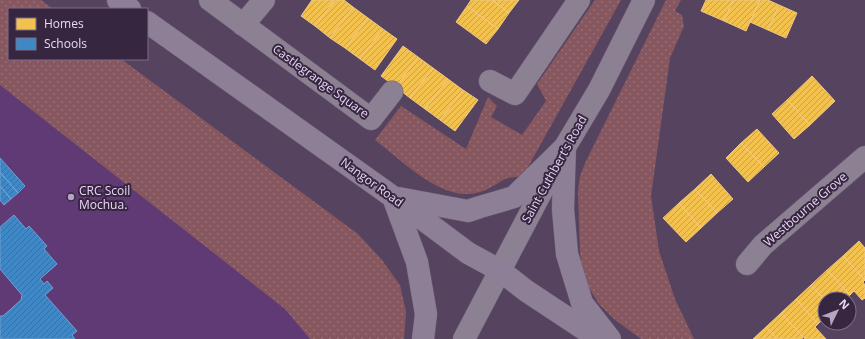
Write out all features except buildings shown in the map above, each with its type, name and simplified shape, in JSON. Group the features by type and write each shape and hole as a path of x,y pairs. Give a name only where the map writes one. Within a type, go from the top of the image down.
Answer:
{"main road":[{"path":"118,0 129,8"},
{"name":"Nangor Road","path":"148,23 393,197 468,253 501,271 525,290 599,339"},
{"path":"393,197 468,211 514,196 565,147"},
{"path":"565,147 563,209 567,254 582,303 610,339"},
{"path":"393,197 417,262 426,314 423,339"}],"street":[{"name":"Castlegrange Square","path":"210,0 371,119 392,92"},
{"path":"243,25 264,0"},
{"path":"490,81 515,94 579,0"},
{"name":"Saint Cuthbert’s Road","path":"464,339 565,147 599,90 644,0"},
{"name":"Westbourne Grove","path":"747,264 763,245 865,157"}],"shaded area":[{"path":"0,0 41,0 52,8 8,8 8,60 122,60 358,234 382,260 400,285 406,312 404,339 310,339 285,309 0,85"},
{"path":"595,0 621,0 523,176 505,179 488,189 479,192 469,194 457,193 431,183 375,140 401,106 466,149 488,97 497,106 491,117 522,135 546,101 537,84"},
{"path":"666,0 681,0 675,11 682,15 684,26 670,58 651,196 659,251 675,299 694,339 641,339 614,319 599,304 589,288 582,271 580,253 578,191 580,176"},
{"name":"CRC Scoil Mochua.","path":"0,85 285,309 310,339 0,339"}],"place":[{"name":"CRC Scoil Mochua.","path":"71,197"}]}
